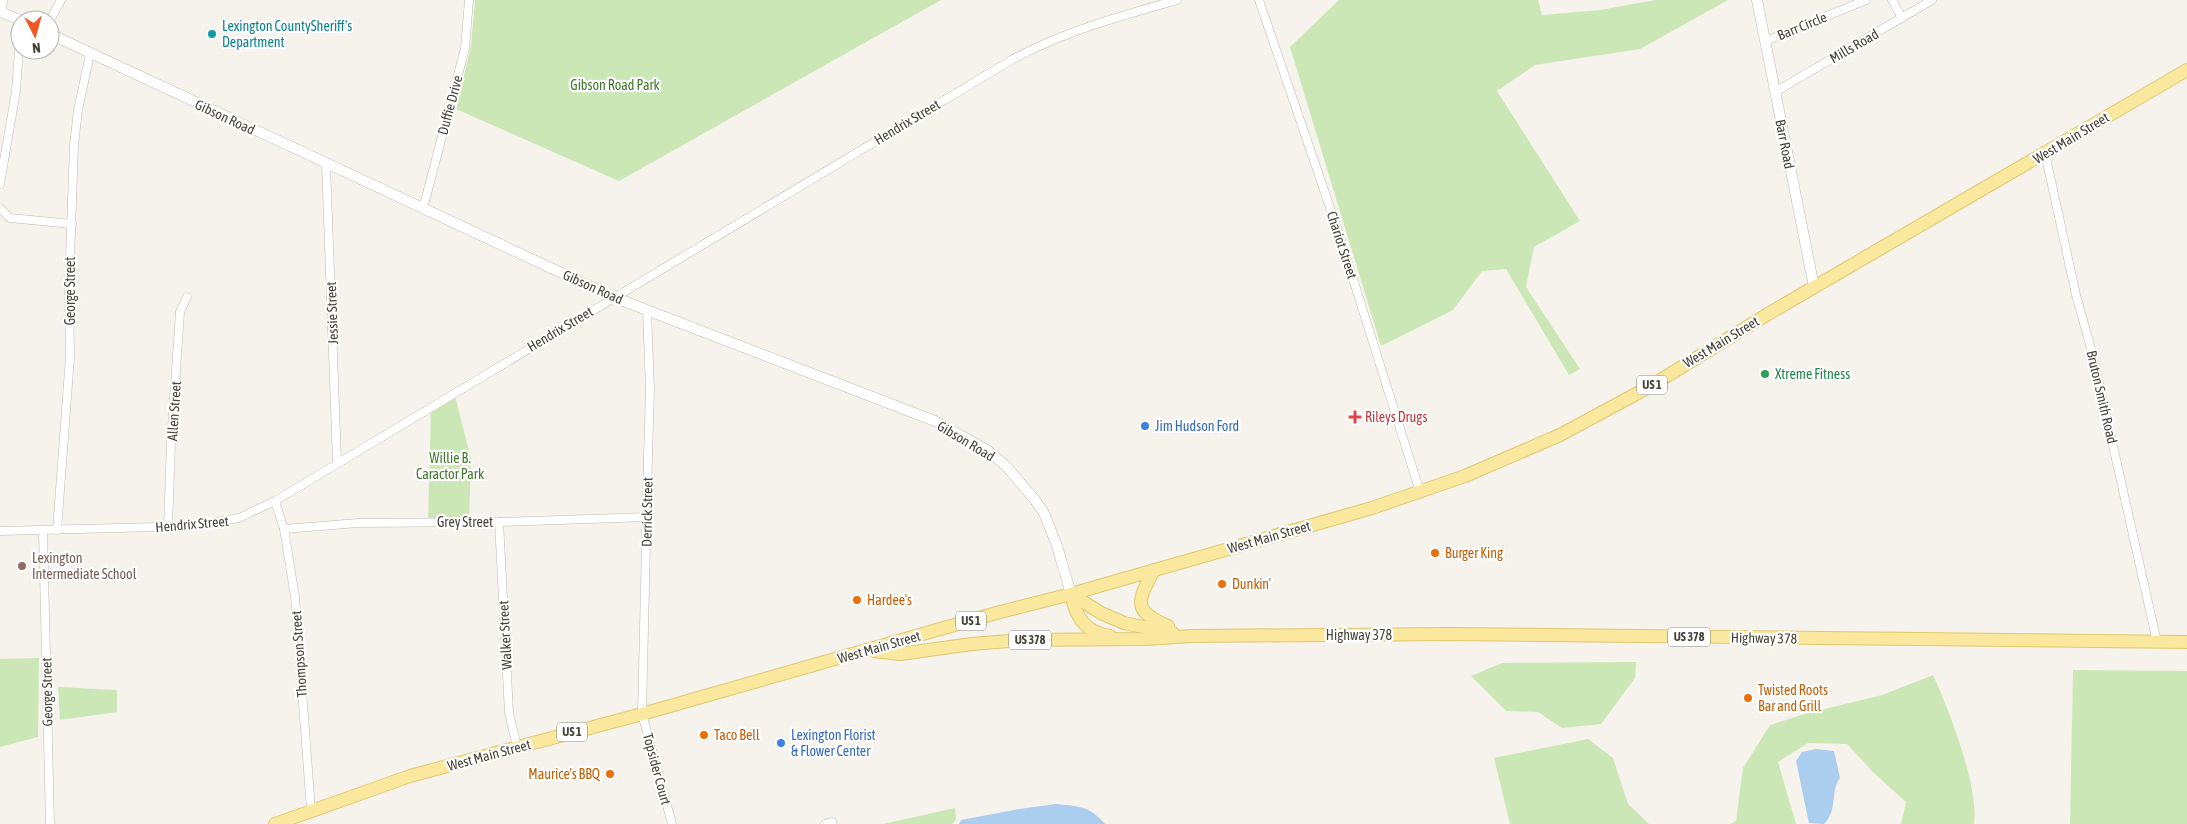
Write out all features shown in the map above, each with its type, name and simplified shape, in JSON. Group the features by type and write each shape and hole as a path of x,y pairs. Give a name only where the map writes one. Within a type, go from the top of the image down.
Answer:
{"main road":[{"name":"West Main Street","path":"275,824 410,776 642,714 1372,508 1512,457 1560,435 1649,387 1814,287 2187,70"},
{"path":"1154,570 1142,593 1142,610 1147,617 1191,636"},
{"name":"US 378","path":"1071,594 1101,614 1124,623 1191,636"},
{"path":"1071,594 1077,616 1086,627 1102,635 1123,639"},
{"name":"Highway 378","path":"1191,636 1455,634 2187,642"},
{"name":"US 378","path":"871,650 900,654 1008,641 1191,636"}],"street":[{"path":"1,12 2,0"},
{"name":"Duffie Drive","path":"423,208 465,48 469,0"},
{"name":"Hendrix Street","path":"0,532 168,527 229,522 275,501 337,462 1013,59 1068,32 1177,0"},
{"name":"Chariot Street","path":"1259,0 1338,231 1420,492"},
{"name":"Barr Road","path":"1757,0 1814,287"},
{"name":"Barr Circle","path":"1766,41 1866,0"},
{"path":"1892,0 1902,18"},
{"name":"Mills Road","path":"1775,92 1932,0"},
{"name":"Gibson Road","path":"60,39 613,297 935,421 987,450 1006,466 1044,513 1057,546 1071,594"},
{"name":"George Street","path":"57,530 70,357 69,304 74,145 78,110 90,54"},
{"path":"0,184 16,91 18,60"},
{"name":"Bruton Smith Road","path":"2045,153 2076,296 2092,352 2157,642"},
{"name":"Jessie Street","path":"326,164 337,462"},
{"path":"0,208 10,218 72,224"},
{"name":"Allen Street","path":"168,527 171,443 180,312 187,297"},
{"name":"Derrick Street","path":"642,714 650,389 648,310"},
{"name":"Thompson Street","path":"275,501 284,529 295,597 311,810"},
{"name":"Grey Street","path":"284,529 358,523 647,518"},
{"name":"Walker Street","path":"499,522 509,713 517,747"},
{"name":"George Street","path":"43,531 50,824"},
{"name":"Topsider Court","path":"642,714 672,824"}],"green space":[{"name":"Gibson Road Park","path":"475,0 941,0 619,181 456,109 471,46"},
{"path":"1339,0 1538,0 1542,15 1600,10 1655,0 1728,0 1640,49 1535,65 1497,91 1580,221 1534,247 1526,287 1580,369 1569,375 1506,269 1482,271 1453,310 1381,346 1290,47"},
{"name":"Willie B. Caractor Park","path":"454,392 471,459 469,522 428,522 431,406"},
{"path":"39,658 38,737 0,747 0,659"},
{"path":"1636,662 1635,678 1601,724 1562,728 1538,712 1506,711 1471,676 1502,663"},
{"path":"2073,670 2187,671 2187,824 2070,824"},
{"path":"1933,675 1947,708 1967,769 1972,790 1974,824 1901,824 1906,802 1874,773 1847,744 1808,743 1778,762 1796,824 1730,824 1736,821 1743,768 1770,725 1808,713 1882,695"},
{"path":"58,687 117,690 117,712 60,720"},
{"path":"1588,739 1613,758 1628,804 1649,824 1510,824 1494,758"},
{"path":"955,808 956,820 952,824 883,824"}],"water":[{"path":"1816,749 1834,751 1840,778 1835,789 1831,813 1824,824 1809,823 1796,761 1802,752"},
{"path":"1056,804 1071,805 1089,810 1105,824 959,824 961,820"}],"place":[{"name":"Lexington CountySheriff's Department","path":"212,34"},
{"name":"Xtreme Fitness","path":"1765,374"},
{"name":"Rileys Drugs","path":"1355,417"},
{"name":"Jim Hudson Ford","path":"1145,426"},
{"name":"Burger King","path":"1435,553"},
{"name":"Lexington Intermediate School","path":"22,566"},
{"name":"Dunkin'","path":"1222,584"},
{"name":"Hardee's","path":"857,600"},
{"name":"Twisted Roots Bar and Grill","path":"1748,698"},
{"name":"Taco Bell","path":"704,735"},
{"name":"Lexington Florist & Flower Center","path":"781,743"},
{"name":"Maurice's BBQ","path":"610,774"}]}
